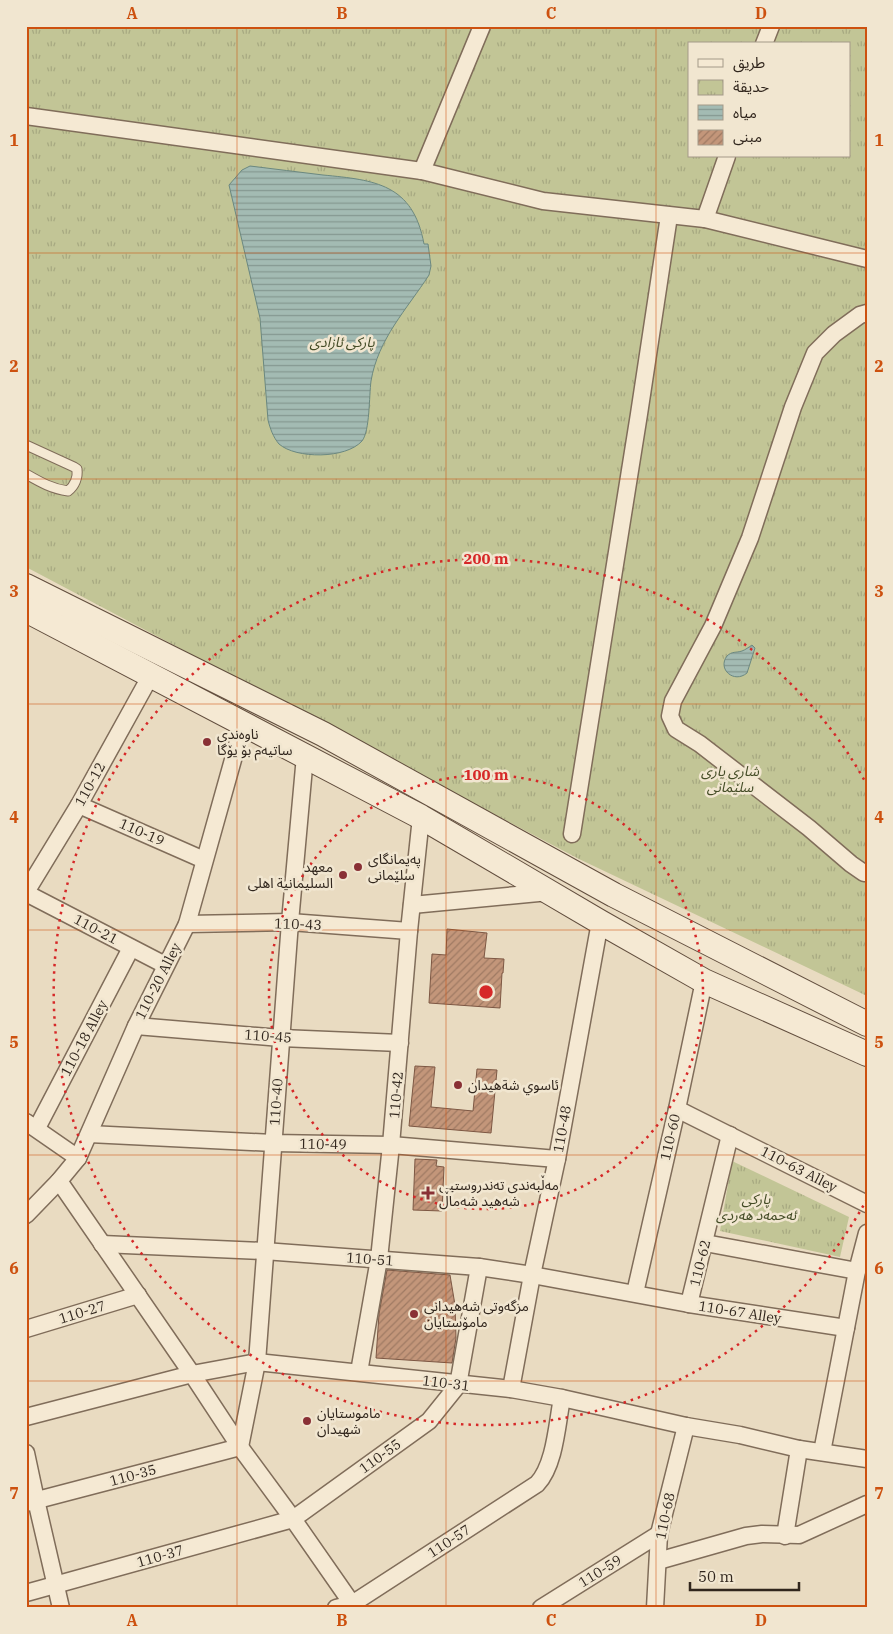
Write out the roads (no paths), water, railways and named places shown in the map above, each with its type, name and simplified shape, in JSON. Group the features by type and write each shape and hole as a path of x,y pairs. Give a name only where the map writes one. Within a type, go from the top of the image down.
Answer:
{"main road":[{"path":"26,586 323,734 614,895 867,1024"},
{"path":"26,610 421,817 704,981 867,1054"},
{"path":"208,705 219,681"}],"street":[{"path":"422,171 482,26"},
{"path":"765,42 771,26"},
{"path":"26,116 422,171 543,201 705,219 867,259"},
{"path":"705,219 726,158"},
{"path":"572,834 669,216"},
{"path":"867,313 860,315 834,334 815,353 794,407 750,538 713,626 673,702 670,716 676,729 700,744 801,822 851,864 867,873"},
{"name":"110-12","path":"26,892 79,805 151,674"},
{"name":"110-20 Alley","path":"26,1215 78,1158 136,1026 187,924 243,724"},
{"name":"110-40","path":"240,1447 257,1362 290,922 305,756"},
{"name":"110-19","path":"79,805 204,860"},
{"name":"110-42","path":"359,1372 379,1259 392,1146 409,931 421,817"},
{"name":"110-21","path":"26,892 165,965"},
{"path":"412,906 549,892"},
{"name":"110-43","path":"187,924 290,922 409,931"},
{"name":"110-48","path":"512,1389 532,1275 557,1159 600,922"},
{"name":"110-18 Alley","path":"31,1125 131,948"},
{"name":"110-60","path":"635,1293 704,981"},
{"name":"110-45","path":"136,1026 281,1038 400,1043"},
{"name":"110-63 Alley","path":"677,1108 867,1204"},
{"path":"31,1125 78,1158"},
{"name":"110-49","path":"89,1134 392,1146 557,1159"},
{"name":"110-62","path":"690,1304 730,1135"},
{"path":"58,1181 138,1295 240,1447 354,1606"},
{"path":"822,1452 857,1271 867,1233"},
{"path":"705,1243 857,1271"},
{"name":"110-51","path":"102,1244 264,1251 479,1267 635,1293"},
{"path":"458,1385 479,1267"},
{"name":"110-67 Alley","path":"635,1293 690,1304 846,1328"},
{"name":"110-27","path":"26,1329 138,1295"},
{"name":"110-31","path":"26,1418 192,1374 257,1362 359,1372 458,1385 512,1389 562,1398 686,1426 867,1459"},
{"name":"110-55","path":"293,1519 428,1421 458,1385"},
{"name":"110-57","path":"336,1608 354,1606 536,1484 544,1476 549,1465 562,1398"},
{"name":"110-68","path":"655,1608 660,1534 686,1426"},
{"name":"110-35","path":"31,1502 240,1447"},
{"path":"785,1536 799,1448"},
{"path":"26,1453 31,1502 57,1585 61,1608"},
{"path":"658,1561 746,1536 762,1534 785,1536 806,1533 867,1504"},
{"name":"110-37","path":"26,1593 293,1519"},
{"name":"110-59","path":"541,1608 660,1534"}],"lane":[{"path":"26,444 74,467 78,473 72,488 68,491 43,484 26,474"}],"water":[{"path":"250,166 359,179 389,189 401,197 411,209 419,224 424,244 428,244 431,266 429,275 394,325 375,366 371,381 365,436 355,447 345,451 321,455 287,449 279,444 273,435 268,420 260,318 229,185 242,170"},
{"path":"752,645 755,648 747,673 737,677 728,674 724,666 727,656 743,651"}],"place":[{"name":"ناوەندی ساتیەم بۆ یۆگا","path":"207,742"},
{"name":"پەیمانگای سلێمانی","path":"358,867"},
{"name":"معهد السلیمانیة اهلى","path":"343,875"},
{"name":"ئاسوي شةهيدان","path":"458,1085"},
{"name":"مەڵبەندی تەندروستیی شەهید شەماڵ","path":"428,1193"},
{"name":"مزگەوتی شەهیدانی مامۆستایان","path":"414,1314"},
{"name":"ماموستايان شهيدان","path":"307,1421"}],"park label":[{"name":"پارکی ئازادی","path":"342,342"},
{"name":"شاری یاری سلێمانی","path":"730,780"},
{"name":"پارکی ئەحمەد هەردی","path":"756,1208"}]}
